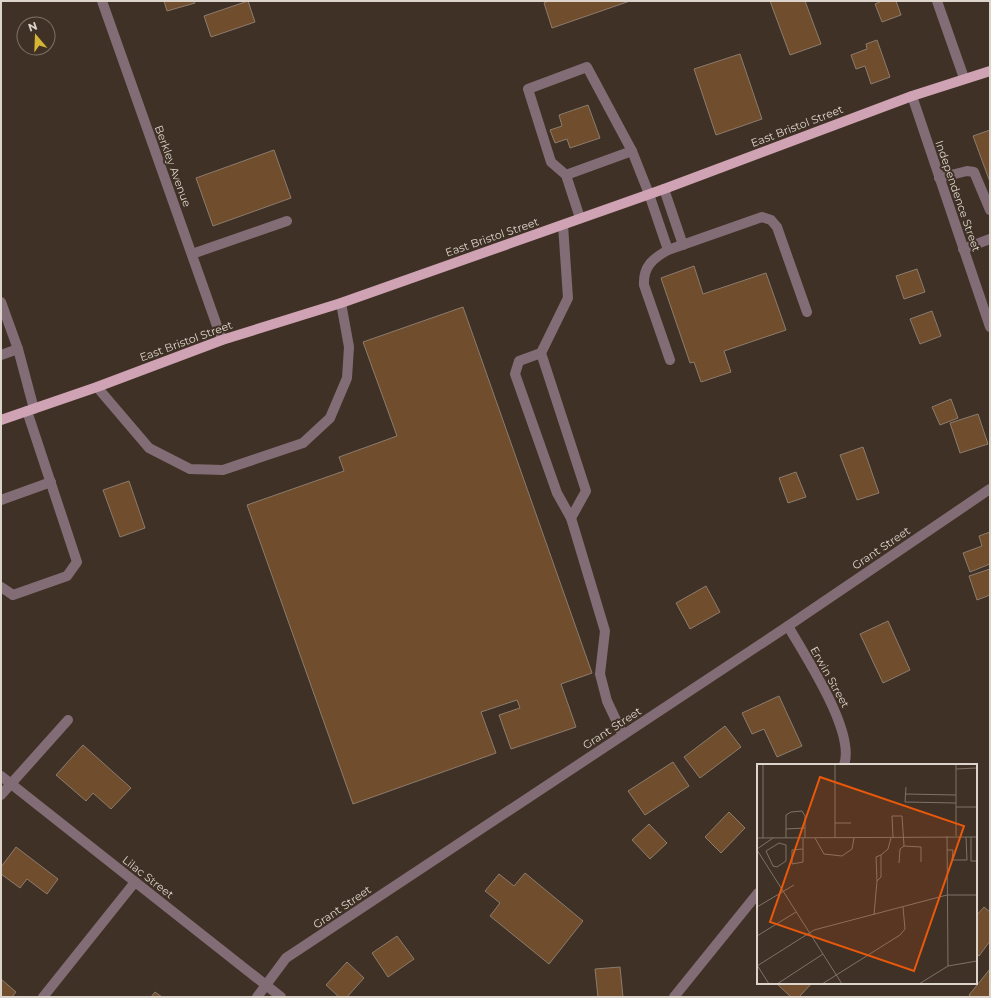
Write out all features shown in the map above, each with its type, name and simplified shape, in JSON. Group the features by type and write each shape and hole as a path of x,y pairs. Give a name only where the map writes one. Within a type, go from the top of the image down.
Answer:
{"main road":[{"name":"East Bristol Street","path":"1,420 97,387 222,340 341,303 563,225 664,189 912,96 964,78 990,71"}],"street":[{"name":"Berkley Avenue","path":"102,1 222,340"},
{"path":"937,1 964,78"},
{"path":"580,218 566,174 551,162 528,89 588,67 632,151 649,194 668,250"},
{"name":"Independence Street","path":"912,96 990,327"},
{"path":"566,174 632,151"},
{"path":"939,178 967,170 974,172 990,210"},
{"path":"664,189 683,245"},
{"path":"670,360 644,285 644,276 647,266 658,256 668,250 762,217 771,220 777,227 807,312"},
{"path":"192,254 287,221"},
{"path":"563,225 568,298 541,353 519,361 515,374 557,493 571,518 605,631 600,674 608,701 622,735"},
{"path":"963,249 990,239"},
{"path":"1,302 18,349 30,410 51,482 77,562 67,576 13,595 1,587"},
{"path":"97,387 148,448 190,469 223,470 303,443 330,418 348,378 348,347 341,303"},
{"path":"1,355 18,349"},
{"path":"541,353 586,491 571,518"},
{"path":"1,500 51,482"},
{"name":"Grant Street","path":"257,997 286,958 788,626 990,489"},
{"name":"Erwin Street","path":"788,626 837,714 847,757 844,764"},
{"path":"1,795 10,783 68,720"},
{"name":"Lilac Street","path":"1,776 281,997"},
{"path":"43,997 135,882"},
{"path":"674,997 757,894"}],"building":[{"path":"164,1 194,1 195,3 167,11"},
{"path":"248,1 255,22 211,37 204,16"},
{"path":"548,1 630,1 552,28 544,3"},
{"path":"770,1 805,1 821,44 790,55"},
{"path":"882,1 896,1 901,15 882,22 875,4"},
{"path":"877,40 890,77 871,84 865,66 856,69 851,55 867,49 866,44"},
{"path":"740,54 762,119 716,135 694,69"},
{"path":"588,105 600,138 570,148 567,139 555,143 550,130 562,126 559,115"},
{"path":"990,130 990,182 973,136"},
{"path":"274,150 291,198 213,226 196,178"},
{"path":"694,266 703,294 766,273 786,330 724,351 731,372 701,382 694,362 690,363 661,278"},
{"path":"917,269 925,292 904,299 896,276"},
{"path":"463,307 592,673 561,684 576,727 511,749 499,715 520,708 517,700 481,712 496,753 353,804 247,505 344,471 339,457 397,436 363,342"},
{"path":"932,311 941,336 920,344 910,319"},
{"path":"951,399 958,418 940,425 932,407"},
{"path":"978,414 988,444 960,453 950,423"},
{"path":"863,447 879,493 857,500 840,455"},
{"path":"796,472 806,497 788,503 779,478"},
{"path":"129,481 145,528 120,537 103,490"},
{"path":"990,532 990,564 970,572 963,553 982,546 979,536"},
{"path":"990,569 990,595 977,600 969,576"},
{"path":"706,586 720,612 690,629 676,603"},
{"path":"888,621 910,670 883,683 860,634"},
{"path":"779,696 802,746 777,757 764,729 752,734 742,713"},
{"path":"725,726 741,747 700,778 684,757"},
{"path":"83,745 131,788 111,809 93,793 86,801 56,775"},
{"path":"673,762 689,786 645,815 628,791"},
{"path":"729,812 745,828 721,853 705,837"},
{"path":"649,824 667,843 650,859 632,840"},
{"path":"16,847 58,879 47,894 27,879 20,888 1,874 1,867"},
{"path":"525,873 583,921 549,964 490,916 500,903 485,891 499,874 514,886"},
{"path":"984,907 990,912 990,941 979,956 977,955 977,915"},
{"path":"397,936 414,959 388,977 372,953"},
{"path":"347,962 364,978 347,997 339,997 326,985"},
{"path":"620,967 623,997 598,997 595,969"},
{"path":"990,969 990,997 972,997 969,995"},
{"path":"1,979 16,992 12,997 1,997"},
{"path":"777,984 811,984 799,997 791,997"},
{"path":"155,992 162,997 151,997"}]}
